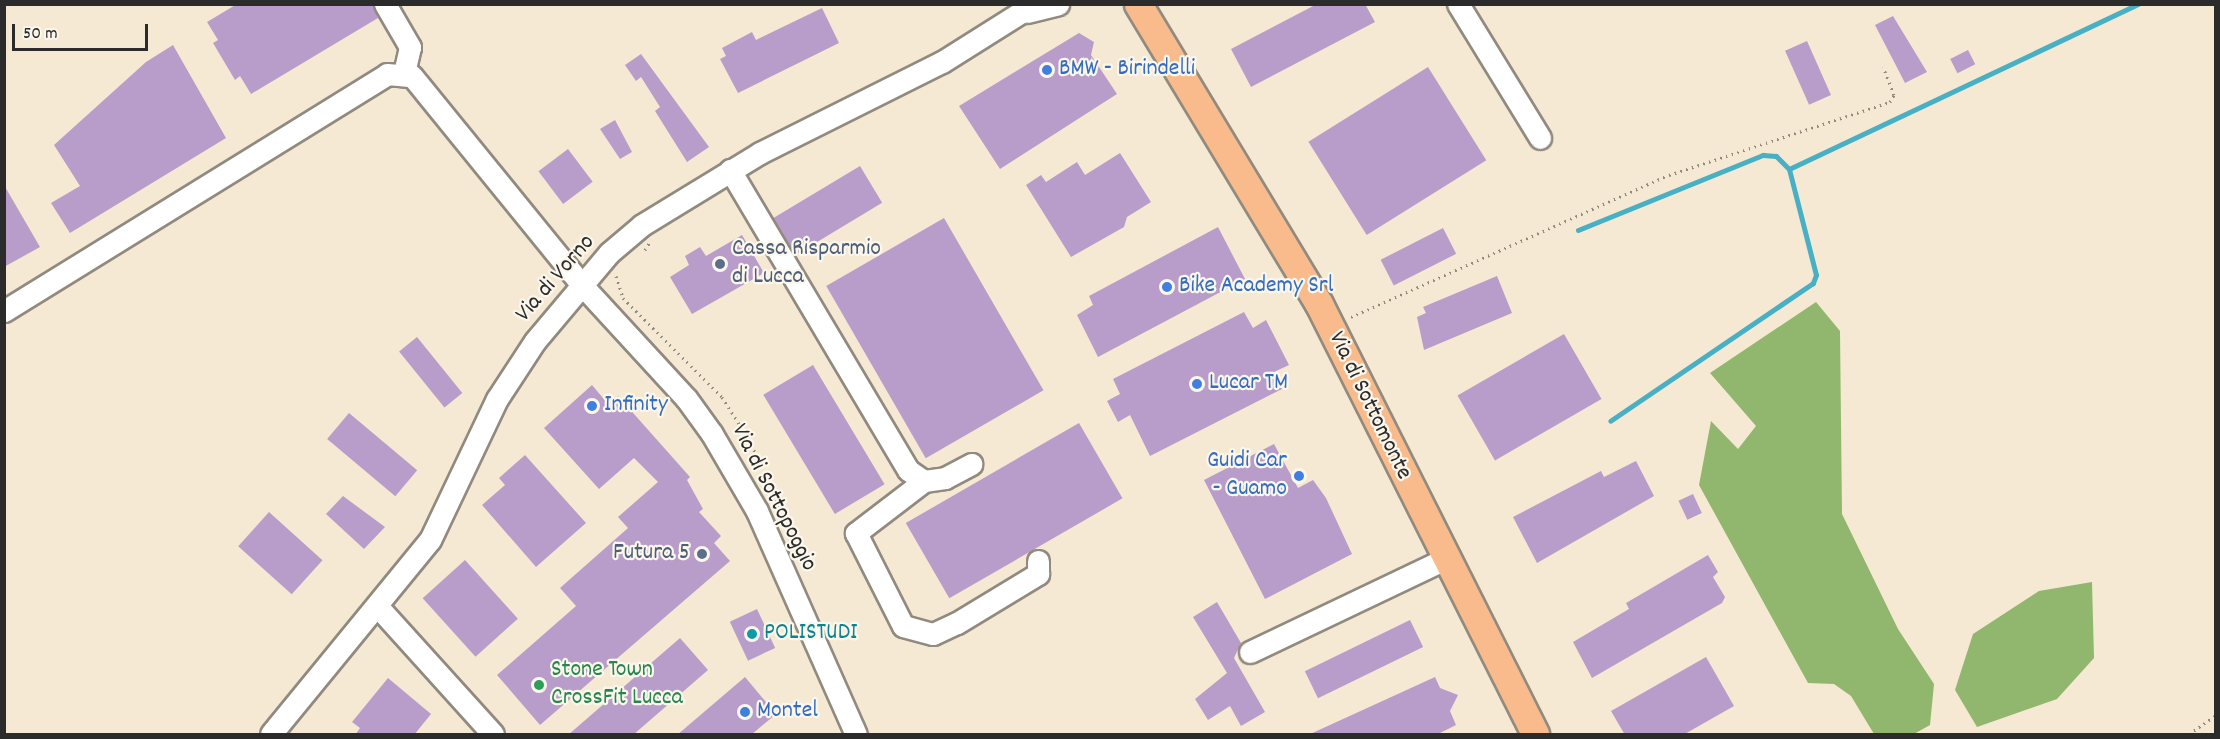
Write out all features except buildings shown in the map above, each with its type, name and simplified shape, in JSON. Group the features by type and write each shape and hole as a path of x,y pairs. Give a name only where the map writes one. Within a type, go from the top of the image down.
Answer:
{"main road":[{"name":"Via di Sottomonte","path":"1119,4 1143,15 1330,327 1535,735"}],"street":[{"path":"4,311 387,74 404,73 410,47 386,4"},
{"name":"Via di Vorno","path":"271,735 380,608 430,540 497,399 581,284 642,225 730,170 942,62 1030,8 1058,4"},
{"path":"1458,4 1540,138"},
{"name":"Via di Sottopoggio","path":"404,73 418,81 581,284 686,398 736,471 856,735"},
{"path":"730,170 902,460 924,481"},
{"path":"971,464 945,478 924,481 856,533 909,630 933,634 957,623 1038,574 1038,561"},
{"path":"1250,652 1445,559"},
{"path":"380,608 493,735"}],"path":[{"path":"1330,327 1669,175 1890,102 1894,95 1883,67"},
{"path":"637,257 653,244 642,225"},
{"path":"620,270 615,277 618,291 723,397 749,439 784,514"},
{"path":"2189,735 2216,716"}],"green space":[{"path":"1816,302 1840,331 1842,514 1898,629 1934,684 1930,725 1914,734 1874,734 1851,696 1834,684 1808,683 1699,485 1711,421 1738,449 1756,426 1710,373"},
{"path":"2092,582 2094,658 2057,699 1977,727 1955,690 1973,634 2039,591"}],"waterway":[{"path":"1789,169 2138,4"},
{"path":"1578,230 1763,155 1776,156 1789,169 1816,275 1813,283 1610,421"}],"place":[{"name":"BMW - Birindelli","path":"1047,70"},
{"name":"Cassa Risparmio di Lucca","path":"720,264"},
{"name":"Bike Academy Srl","path":"1167,287"},
{"name":"Lucar TM","path":"1197,384"},
{"name":"Infinity","path":"592,406"},
{"name":"Guidi Car - Guamo","path":"1299,476"},
{"name":"Futura 5","path":"702,554"},
{"name":"POLISTUDI","path":"752,634"},
{"name":"Stone Town CrossFit Lucca","path":"539,685"},
{"name":"Montel","path":"745,712"}]}
